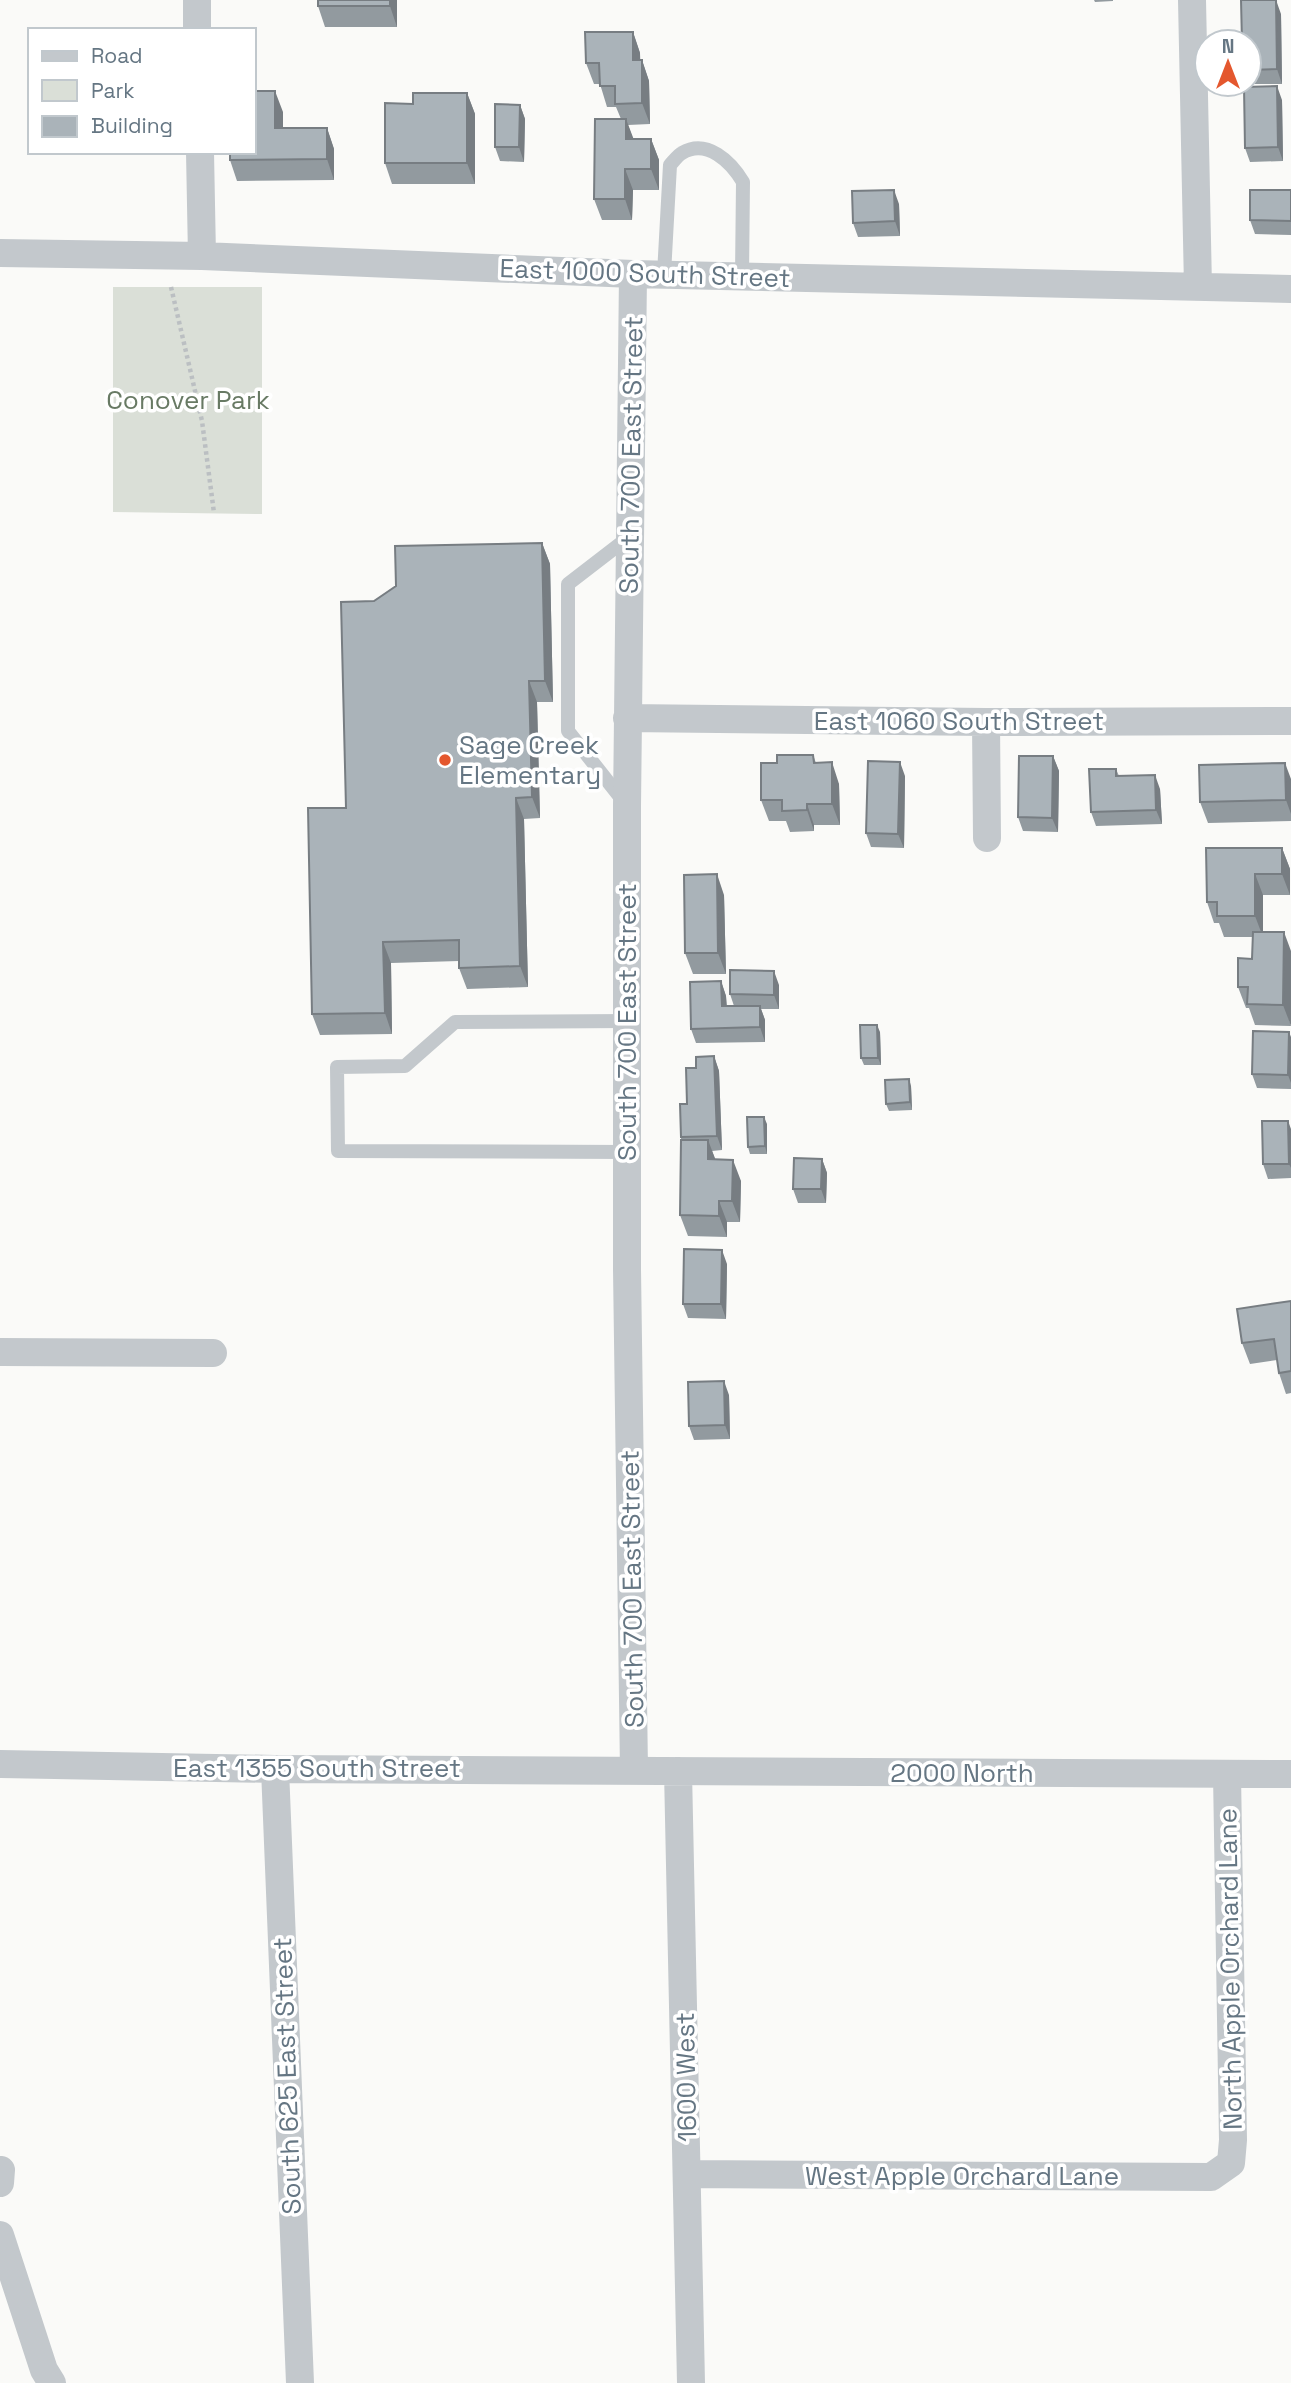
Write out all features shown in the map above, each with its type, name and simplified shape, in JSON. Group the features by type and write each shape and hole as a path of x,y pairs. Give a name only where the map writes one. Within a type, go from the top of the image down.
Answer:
{"street":[{"path":"197,0 197,28"},
{"path":"1192,0 1198,287"},
{"path":"200,154 202,256"},
{"name":"East 1000 South Street","path":"0,253 202,256 633,274 1291,289"},
{"name":"South 700 East Street","path":"633,274 626,806 634,1770"},
{"name":"East 1060 South Street","path":"628,718 986,722 1291,721"},
{"path":"986,722 987,838"},
{"path":"0,1352 213,1353"},
{"name":"East 1355 South Street","path":"0,1764 275,1769 634,1770"},
{"name":"South 625 East Street","path":"275,1769 300,2383"},
{"name":"2000 North","path":"634,1770 1291,1774"},
{"name":"1600 West","path":"678,1771 691,2383"},
{"name":"North Apple Orchard Lane","path":"1227,1774 1233,2140 1231,2163"},
{"name":"West Apple Orchard Lane","path":"688,2174 1211,2177 1231,2163"},
{"path":"0,2183 1,2170"},
{"path":"0,2235 44,2370 52,2383"}],"lane":[{"path":"664,274 670,165 682,153 694,149 713,151 731,165 743,182 742,276"},
{"path":"626,806 568,731 568,584 631,536"},
{"path":"627,1021 455,1022 405,1066 337,1067 338,1151 628,1152"}],"path":[{"path":"172,287 202,421 214,513"}],"green space":[{"name":"Conover Park","path":"113,287 262,287 262,514 113,512"}],"building":[{"path":"318,0 390,0 390,6 318,6"},
{"path":"1241,0 1276,0 1277,69 1263,70 1263,28 1242,28"},
{"path":"585,32 633,32 633,60 642,60 642,103 615,104 615,86 600,86 599,63 586,63"},
{"path":"1263,86 1277,86 1278,147 1245,148 1244,98 1263,98"},
{"path":"256,91 275,91 275,128 327,128 327,159 230,160 230,154 256,154"},
{"path":"413,93 467,93 467,163 385,163 385,103 413,104"},
{"path":"495,104 520,105 519,147 495,147"},
{"path":"595,119 626,119 626,139 651,139 651,169 625,169 625,199 594,199"},
{"path":"894,190 895,221 853,223 852,191"},
{"path":"1250,190 1291,190 1291,221 1250,220"},
{"name":"Sage Creek Elementary","path":"542,543 545,681 529,681 532,797 516,798 520,966 459,968 459,940 383,942 385,1013 312,1014 308,808 346,808 341,602 374,601 396,586 395,546"},
{"path":"777,755 813,755 814,763 832,762 832,804 807,804 807,810 782,811 782,800 761,800 761,763 777,763"},
{"path":"1019,756 1053,756 1052,818 1018,817"},
{"path":"868,761 900,762 898,834 866,833"},
{"path":"1285,763 1286,800 1200,802 1199,765"},
{"path":"1089,769 1116,769 1116,776 1155,775 1156,810 1091,812"},
{"path":"1206,848 1282,848 1282,874 1255,874 1255,916 1217,916 1217,902 1207,902"},
{"path":"717,874 718,953 685,953 684,875"},
{"path":"1253,932 1284,932 1283,1005 1247,1004 1248,987 1238,987 1238,958 1252,959"},
{"path":"730,970 774,971 774,995 730,994"},
{"path":"721,981 722,1006 760,1006 760,1027 691,1029 690,982"},
{"path":"860,1025 877,1025 878,1058 861,1058"},
{"path":"1253,1031 1289,1032 1288,1075 1252,1074"},
{"path":"714,1056 717,1136 681,1137 680,1104 687,1104 686,1068 696,1068 696,1057"},
{"path":"909,1079 910,1102 886,1104 885,1080"},
{"path":"747,1117 764,1117 765,1146 748,1147"},
{"path":"1262,1121 1288,1121 1289,1164 1263,1164"},
{"path":"681,1140 708,1140 708,1159 733,1160 732,1201 719,1201 719,1216 680,1215"},
{"path":"794,1158 822,1159 821,1189 793,1189"},
{"path":"684,1249 722,1250 721,1304 683,1304"},
{"path":"1291,1301 1291,1371 1279,1373 1274,1339 1242,1343 1237,1309"},
{"path":"724,1381 725,1425 689,1426 688,1382"}],"place":[{"name":"Sage Creek Elementary","path":"445,760"}]}
